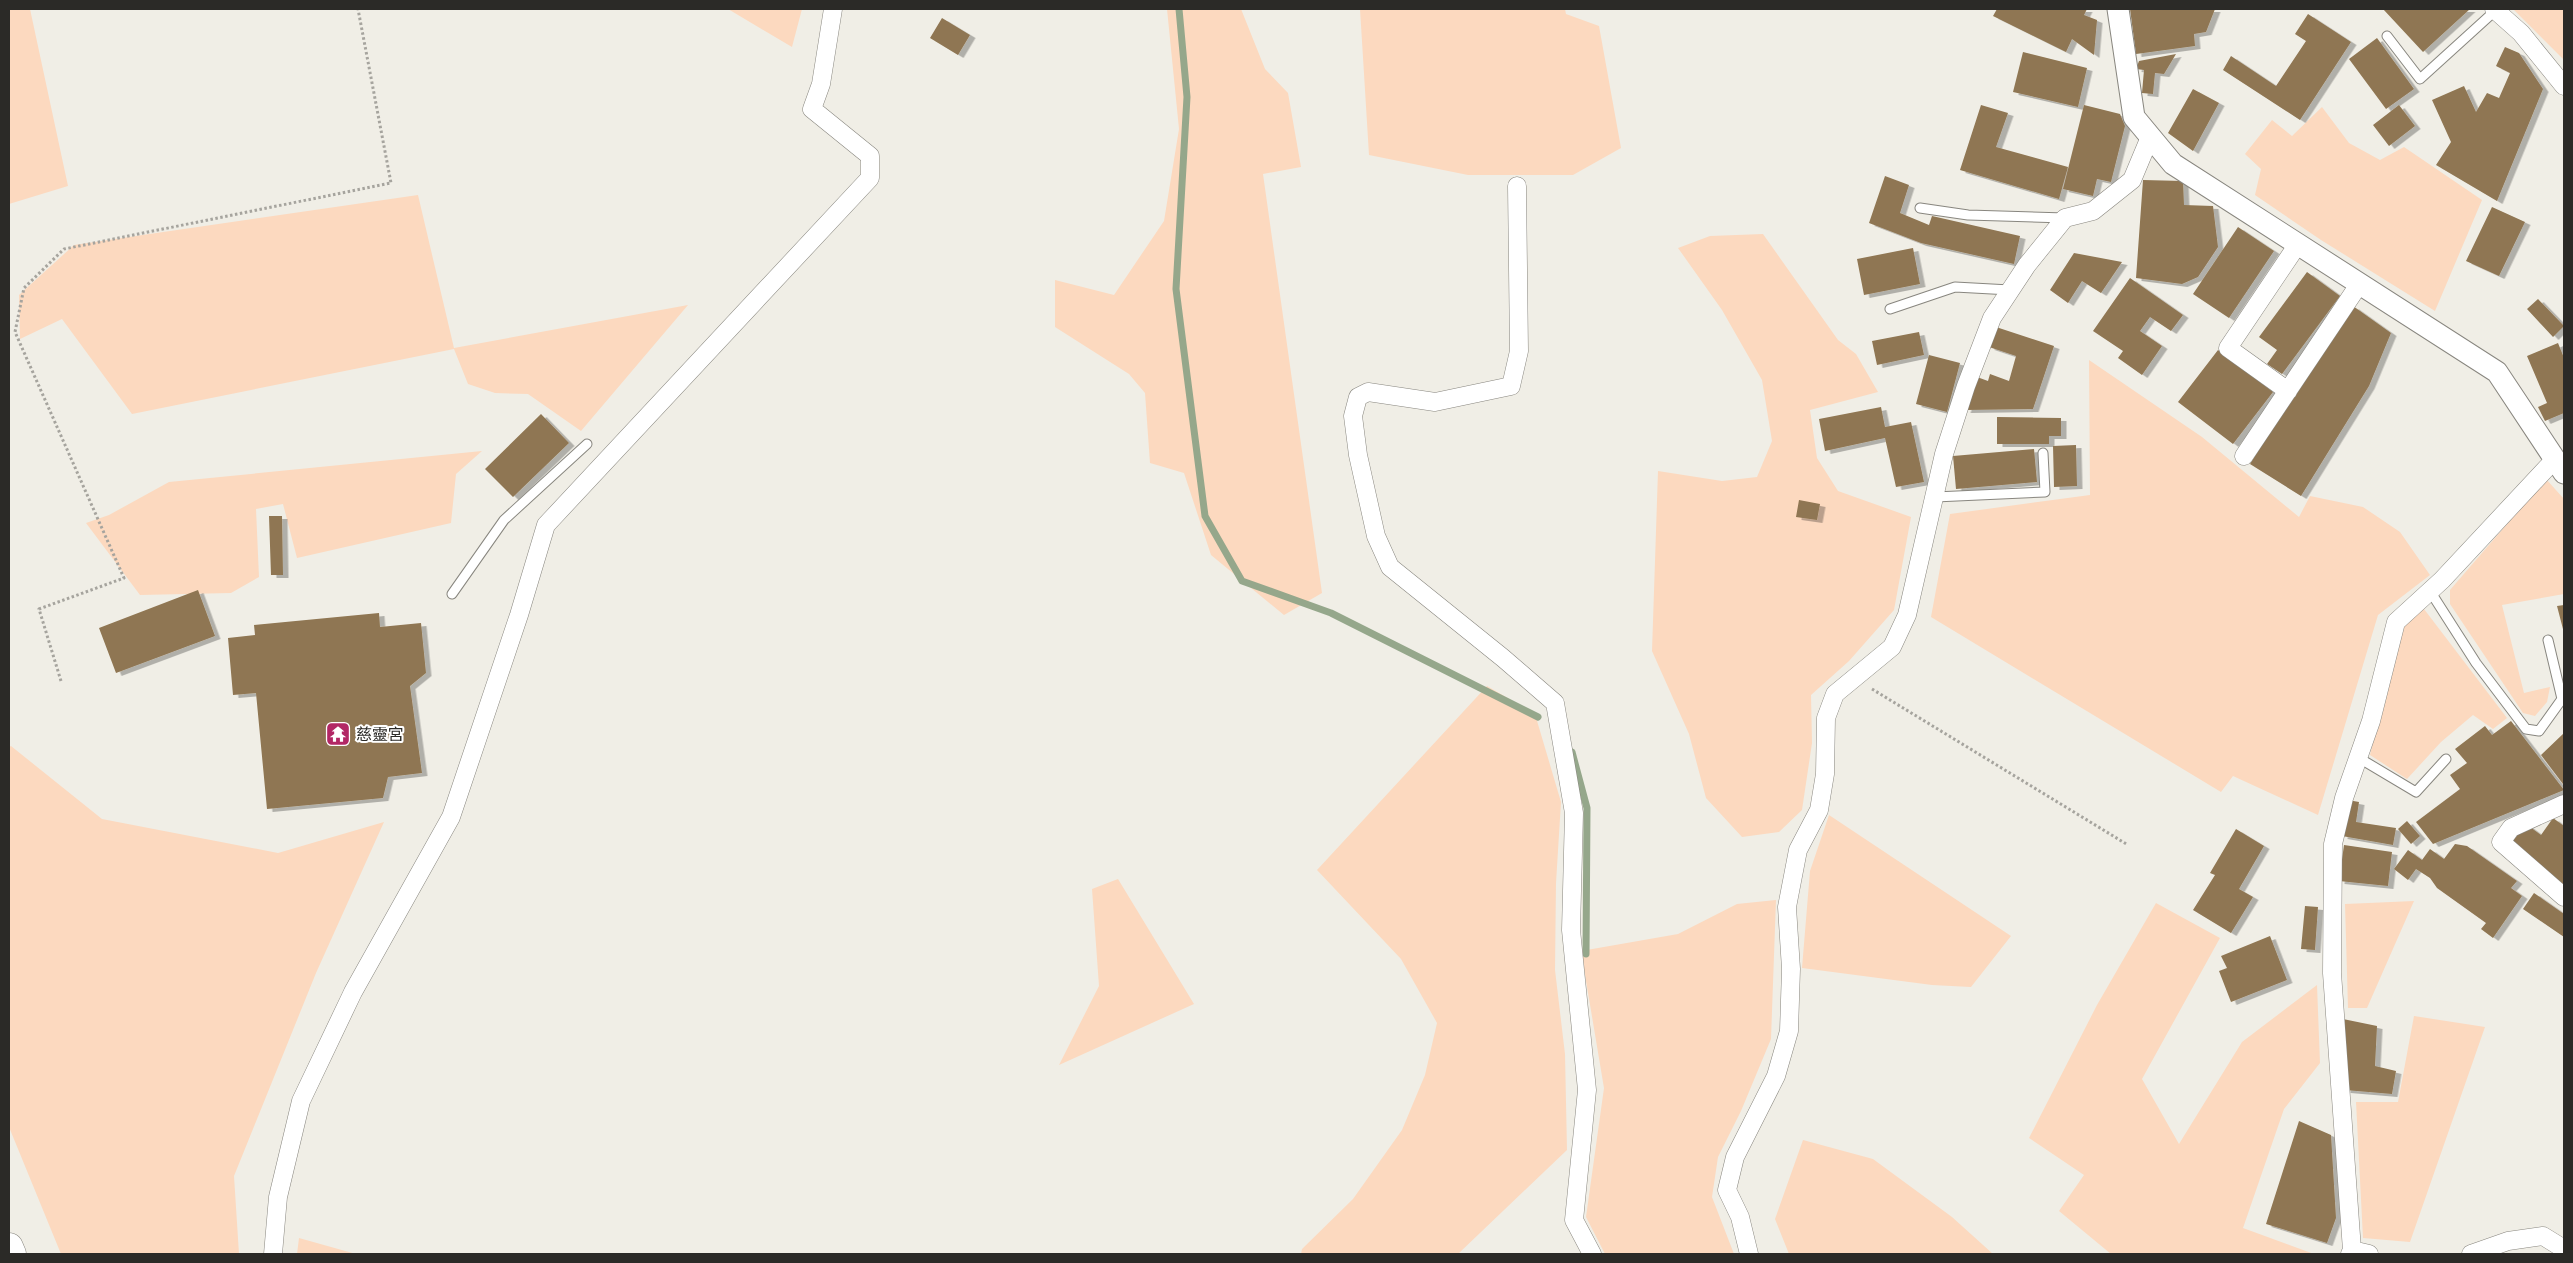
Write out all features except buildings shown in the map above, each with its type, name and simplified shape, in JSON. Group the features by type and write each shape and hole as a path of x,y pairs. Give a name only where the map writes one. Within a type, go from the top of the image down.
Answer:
{"main road":[{"path":"9,1247 12,1254"}],"street":[{"path":"273,1254 278,1198 301,1101 353,992 451,817 519,615 546,525 870,178 870,156 812,109 821,84 833,9"},
{"path":"2118,9 2134,117 2173,164 2497,372 2560,466 2396,622 2371,721 2344,798 2333,844 2332,973 2351,1252 2369,1254"},
{"path":"2495,9 2521,33 2564,86"},
{"path":"1749,1254 1740,1217 1727,1190 1735,1157 1776,1076 1789,1031 1792,970 1786,907 1798,850 1819,810 1825,774 1826,718 1835,694 1892,647 1907,616 1944,454 1966,386 1992,318 2027,265 2065,218 2093,211 2132,180 2150,137"},
{"path":"1517,186 1519,351 1511,386 1434,402 1368,392 1358,397 1353,416 1358,455 1376,536 1390,567 1504,658 1554,703 1574,813 1571,930 1587,1090 1574,1220 1592,1254"},
{"path":"2288,391 2228,348 2298,244"},
{"path":"2244,456 2360,283"},
{"path":"2564,804 2511,828 2502,842 2564,897"},
{"path":"2471,1254 2508,1241 2544,1236 2564,1249"}],"lane":[{"path":"2387,36 2420,79 2495,9"},
{"path":"1920,208 1968,215 2065,218"},
{"path":"1890,309 1954,287 2010,290"},
{"path":"452,594 504,520 587,444"},
{"path":"1935,496 2045,492 2043,453"},
{"path":"2430,591 2476,663 2526,729 2538,731 2562,699 2548,640"},
{"path":"2359,758 2416,792 2446,759"}],"path":[{"path":"61,681 39,609 124,578 15,332 24,288 64,249 391,182 358,9"},
{"path":"1854,678 2128,845"}],"shaded area":[{"path":"9,9 30,9 68,186 9,204"},
{"path":"728,9 802,9 792,47"},
{"path":"1167,9 1241,9 1265,69 1288,93 1301,167 1263,174 1322,593 1284,615 1211,555 1184,473 1150,463 1145,393 1129,374 1055,327 1055,280 1114,295 1164,221 1179,129"},
{"path":"1360,9 1565,9 1566,14 1599,26 1621,148 1573,175 1468,175 1369,155"},
{"path":"2513,9 2564,9 2564,60"},
{"path":"2322,107 2349,143 2380,160 2404,147 2482,200 2435,311 2321,240 2255,195 2261,169 2245,154 2272,120 2292,136"},
{"path":"418,195 454,348 688,305 581,431 528,394 495,393 468,384 454,349 132,414 62,319 20,339 19,295 74,245"},
{"path":"1763,234 1838,340 1856,354 1878,392 1810,410 1817,458 1838,491 1911,517 1894,610 1849,661 1811,695 1812,743 1802,810 1779,832 1742,837 1706,798 1689,734 1652,651 1658,471 1722,481 1757,477 1772,441 1762,380 1722,310 1678,248 1710,236"},
{"path":"2089,360 2202,437 2299,517 2310,496 2363,507 2400,532 2430,575 2378,615 2318,815 2233,776 2221,792 1931,617 1950,514 2090,495"},
{"path":"482,451 456,474 451,523 297,558 283,504 256,509 259,577 231,593 140,595 86,523 109,515 169,482"},
{"path":"2546,479 2564,499 2564,594 2502,605 2524,693 2550,687 2547,702 2535,716 2523,713 2450,604 2450,590"},
{"path":"2424,609 2507,718 2493,729 2473,715 2441,742 2407,779 2370,755 2401,627"},
{"path":"1487,686 1535,714 1561,802 1556,883 1555,970 1565,1054 1567,1150 1458,1254 1301,1254 1302,1249 1353,1199 1402,1130 1425,1075 1437,1023 1401,959 1317,870"},
{"path":"11,746 102,819 278,853 384,822 316,973 234,1176 239,1254 61,1254 9,1127 9,747"},
{"path":"1829,815 2011,936 1971,987 1932,985 1802,968 1810,871"},
{"path":"1118,879 1194,1004 1059,1065 1099,986 1092,889"},
{"path":"1776,900 1771,1039 1741,1111 1718,1157 1712,1197 1734,1254 1605,1254 1586,1217 1604,1088 1581,951 1678,934 1737,904"},
{"path":"2414,901 2367,1008 2348,1008 2345,904"},
{"path":"2156,903 2220,938 2142,1079 2179,1144 2242,1042 2317,985 2320,1063 2284,1109 2243,1228 2314,1254 2111,1254 2059,1211 2084,1175 2029,1138 2097,1005"},
{"path":"2414,1016 2485,1027 2410,1242 2363,1238 2356,1102 2398,1102"},
{"path":"1803,1140 1873,1159 1952,1217 1993,1254 1789,1254 1775,1219"},
{"path":"299,1238 356,1254 297,1254"}],"waterway":[{"path":"1179,9 1187,97 1176,289 1205,516 1242,581 1331,613 1538,717"},
{"path":"1572,752 1587,808 1586,954"}],"place":[{"name":"慈靈宮","path":"338,734"}]}
